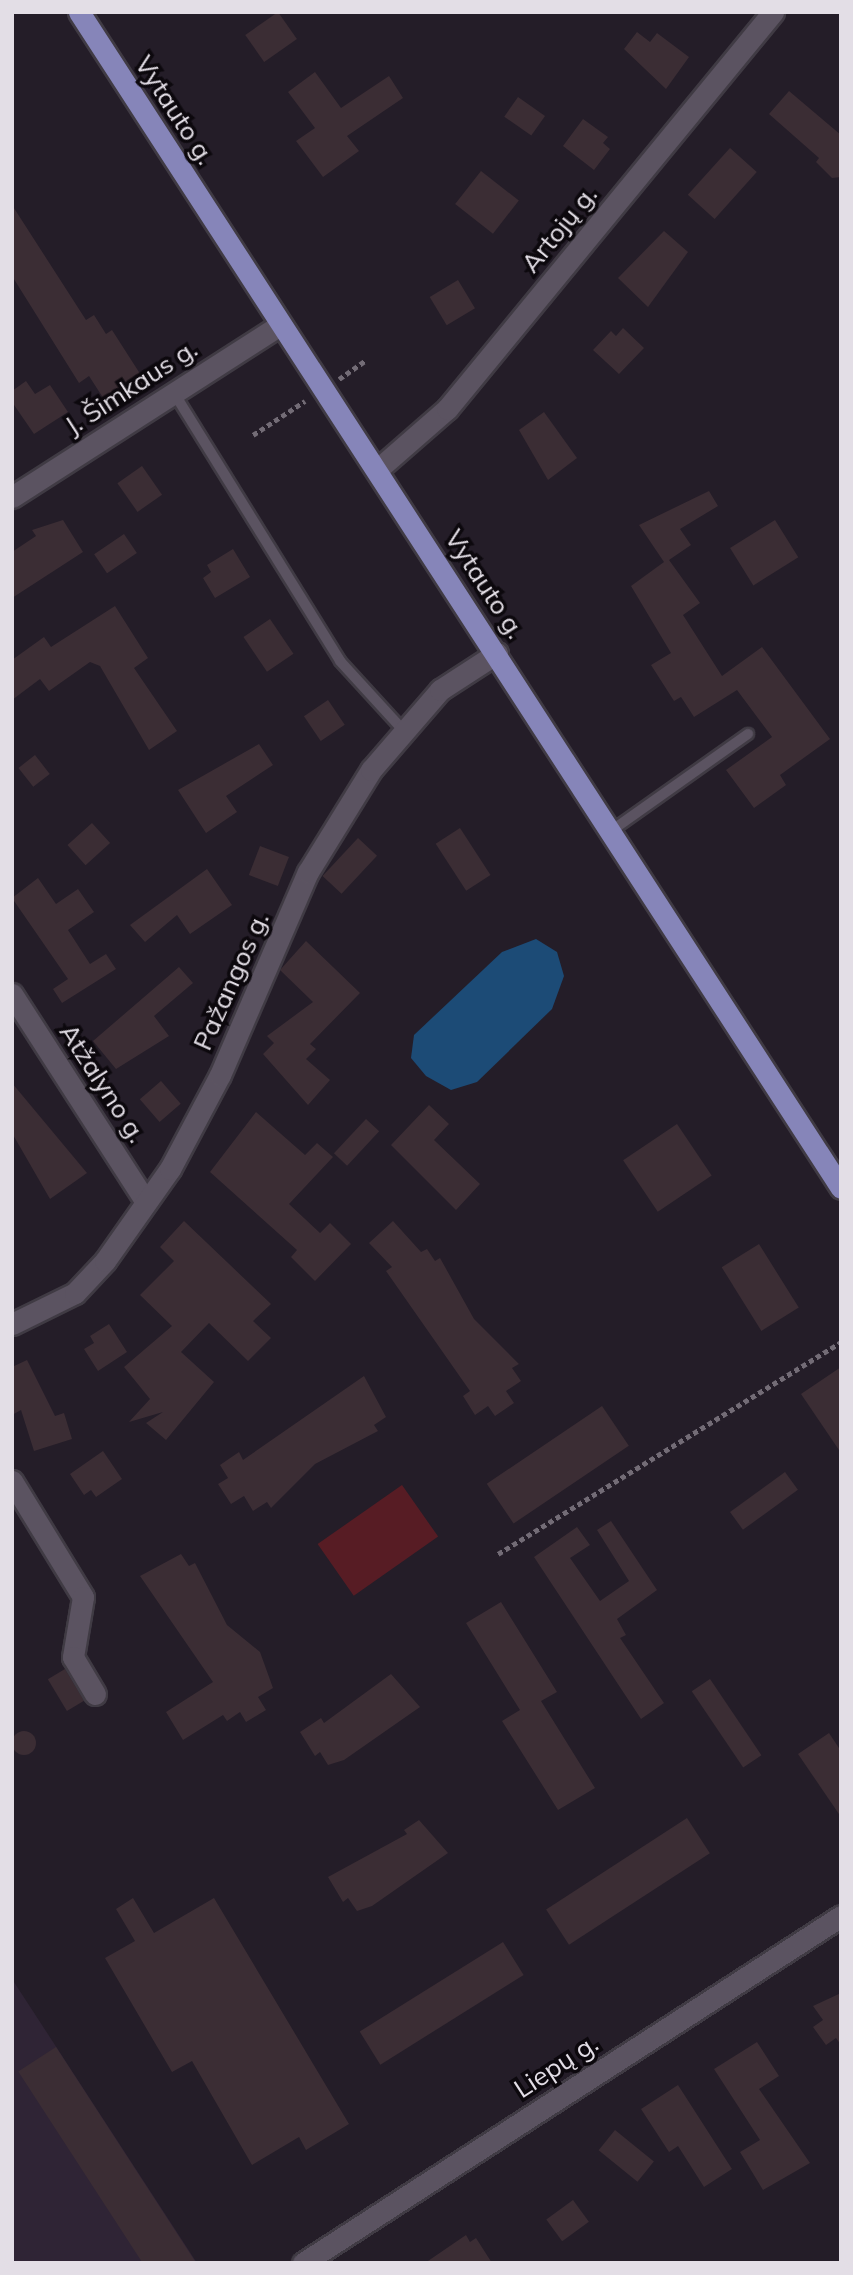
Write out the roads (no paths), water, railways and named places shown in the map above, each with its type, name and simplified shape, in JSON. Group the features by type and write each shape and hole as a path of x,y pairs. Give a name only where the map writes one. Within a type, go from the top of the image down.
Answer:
{"main road":[{"name":"Vytauto g.","path":"79,12 280,325 497,653 841,1188"}],"street":[{"name":"Artojų g.","path":"377,470 447,408 773,12"},
{"name":"J. Šimkaus g.","path":"12,497 280,325"},
{"name":"Pažangos g.","path":"12,1324 75,1293 146,1202 220,1075 308,873 403,730 440,690 497,653"},
{"name":"Atžalyno g.","path":"12,994 146,1202"},
{"path":"12,1481 83,1597 74,1657 95,1694"},
{"name":"Liepų g.","path":"303,2263 841,1916"}],"lane":[{"path":"174,393 340,661 403,730"},
{"path":"611,831 748,734"}],"water":[{"path":"536,939 557,952 564,976 552,1009 477,1082 451,1090 426,1076 411,1058 414,1035 502,952"}]}
